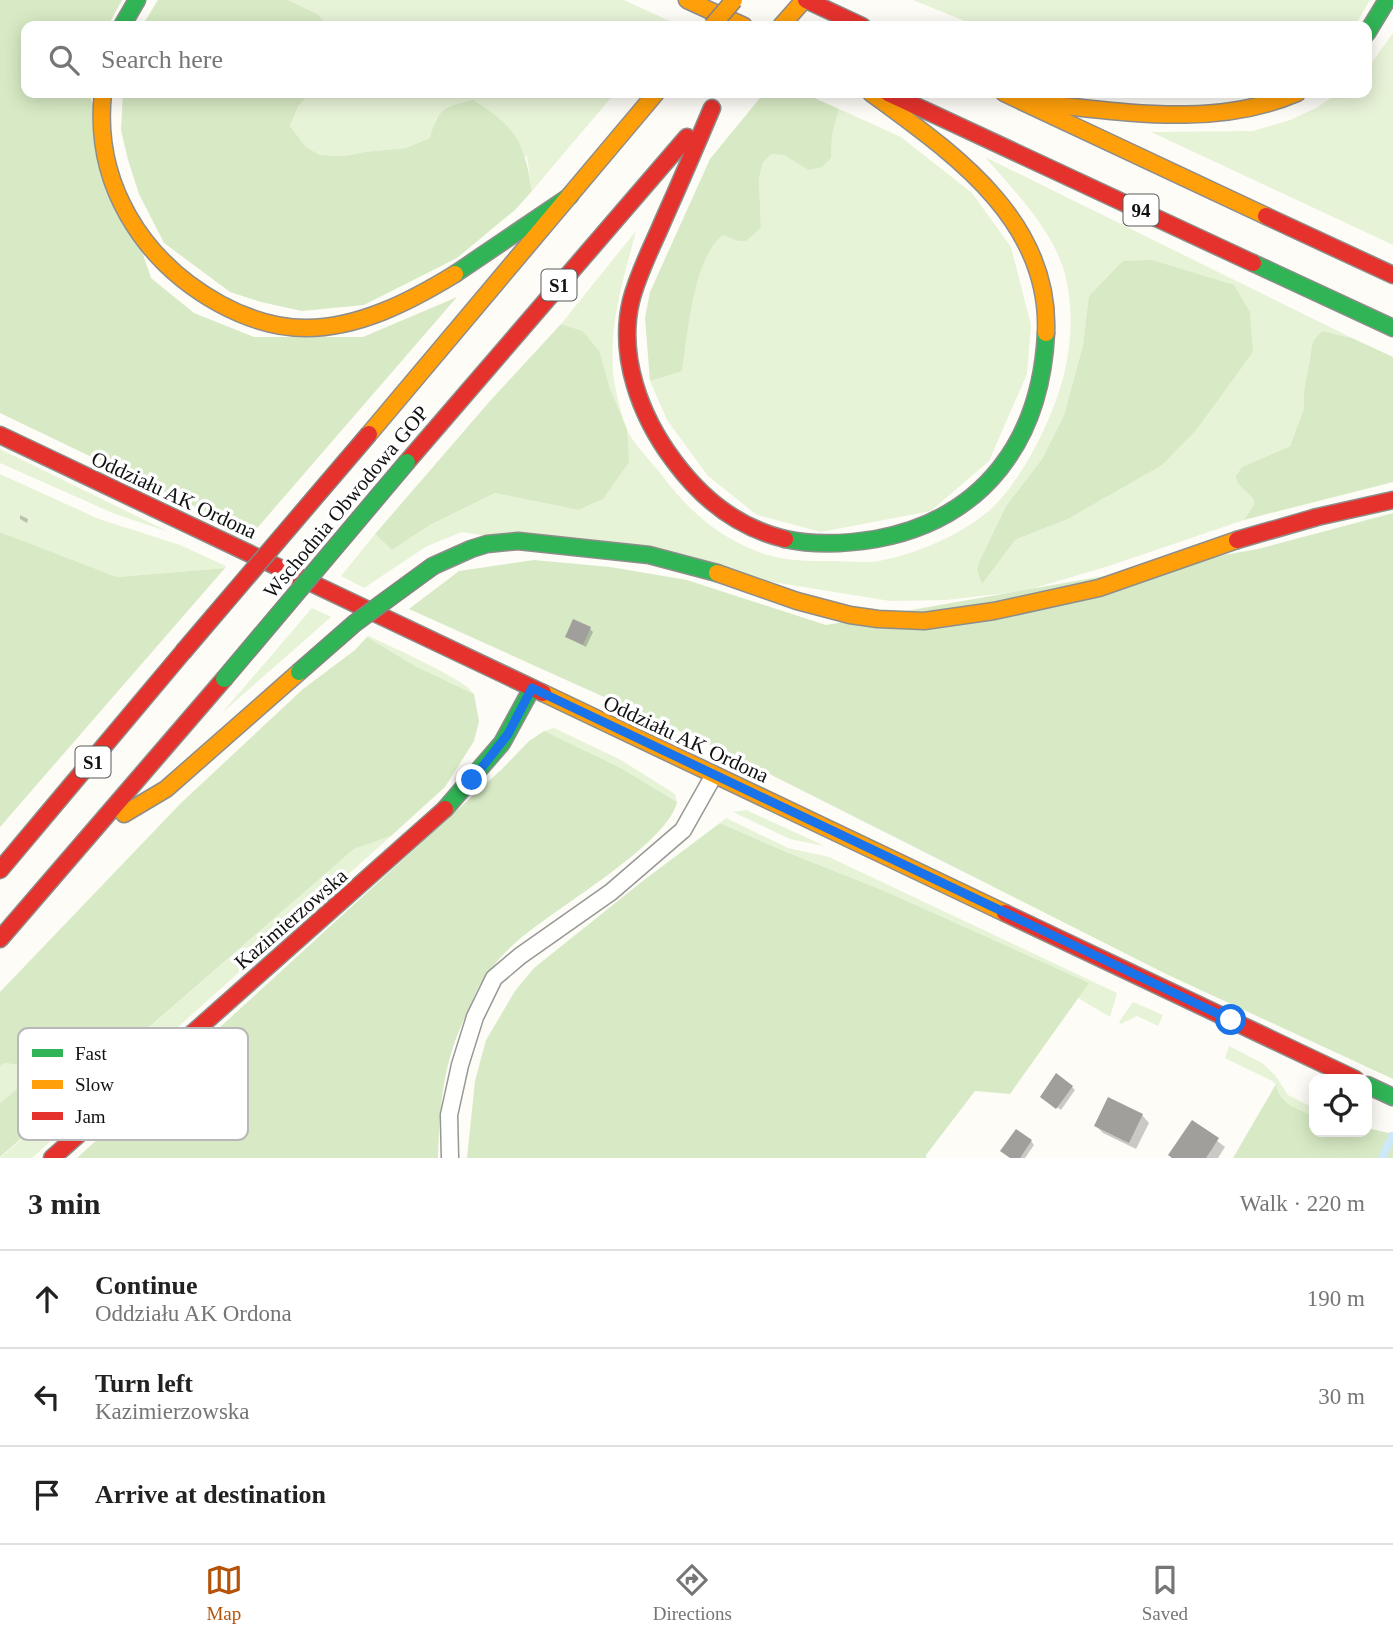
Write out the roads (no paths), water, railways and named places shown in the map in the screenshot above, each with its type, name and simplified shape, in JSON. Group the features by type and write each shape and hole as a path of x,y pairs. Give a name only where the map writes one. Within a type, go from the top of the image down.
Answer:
{"main road":[{"path":"125,21 137,0"},
{"path":"687,0 733,21"},
{"path":"716,21 734,0"},
{"path":"786,21 805,0 851,21"},
{"path":"1372,25 1387,0"},
{"path":"102,98 104,145 130,219 152,253 190,286 220,304 251,319 277,326 309,328 344,324 388,309 452,278 570,196"},
{"name":"Wschodnia Obwodowa GOP","path":"0,870 652,98"},
{"name":"Wschodnia Obwodowa GOP","path":"0,939 93,834 407,462 716,103 644,261 629,312 627,351 637,395 654,432 678,468 700,494 730,517 787,541 823,545 884,537 914,529 947,514 981,491 1003,465 1030,414 1041,375 1047,344 1045,303 1037,269 1008,213 982,179 943,146 878,98"},
{"name":"94","path":"899,98 1393,328"},
{"name":"94","path":"1016,98 1393,275"},
{"path":"1025,102 1189,116 1220,116 1274,104 1287,98"},
{"name":"Oddziału AK Ordona","path":"0,435 1344,1074"},
{"path":"93,834 166,789 355,623 433,566 478,545 526,540 654,556 816,608 846,615 906,621 948,619 981,615 1077,594 1128,580 1290,524 1343,509 1393,500"},
{"name":"Kazimierzowska","path":"199,1028 434,821 502,743 532,688"},
{"path":"1372,1087 1393,1097"},
{"name":"Kazimierzowska","path":"52,1158 72,1140"}],"lane":[{"path":"450,1158 449,1115 460,1065 475,1017 494,978 520,956 611,892 682,830 714,775"}],"waterway":[{"path":"1382,1158 1392,1136"}]}
